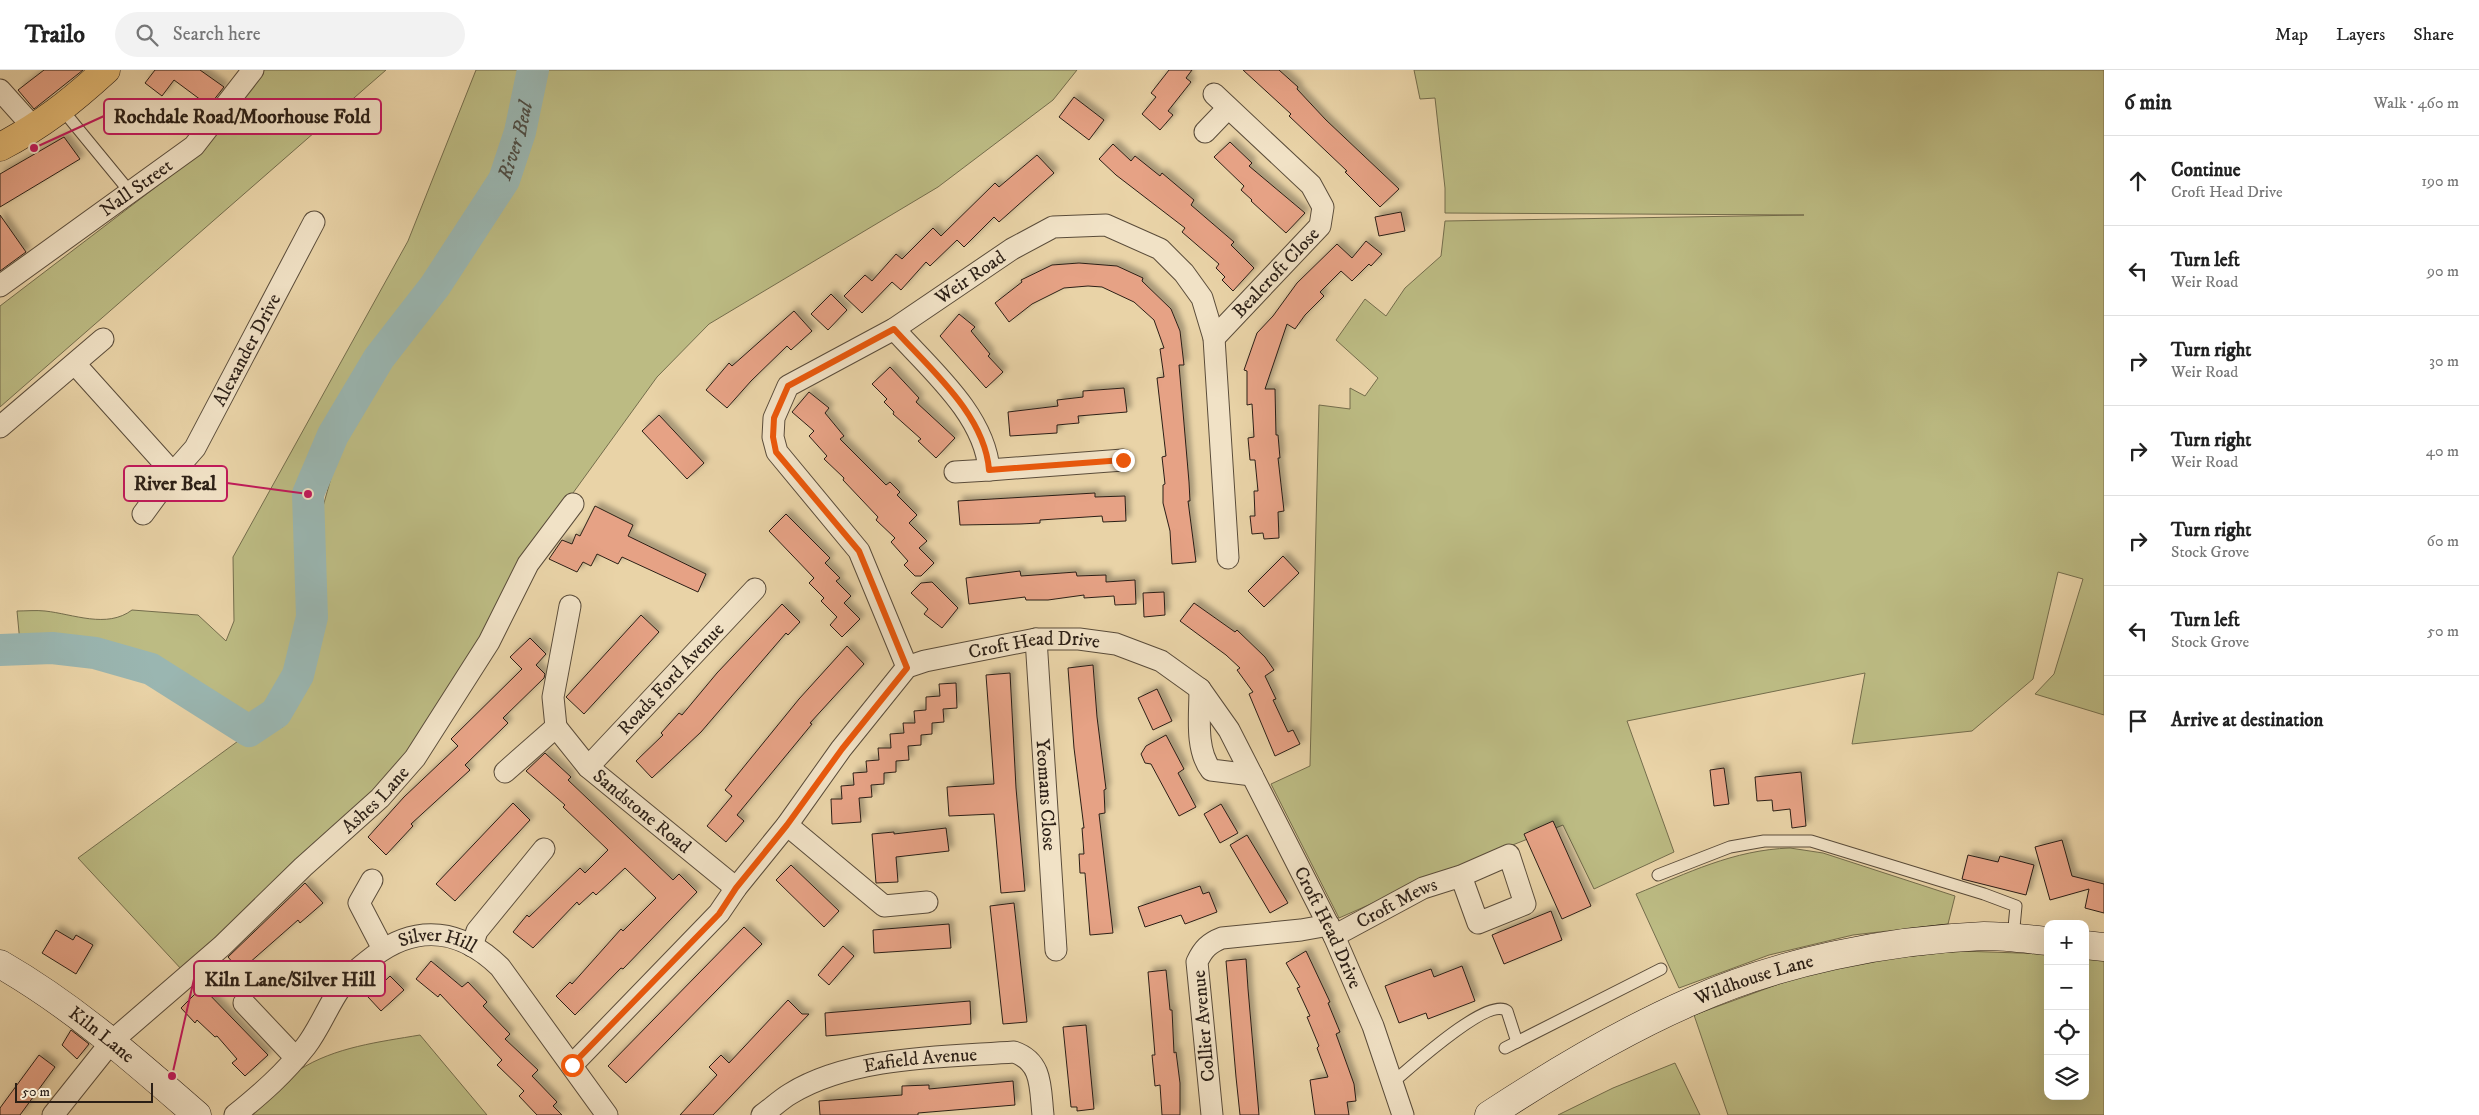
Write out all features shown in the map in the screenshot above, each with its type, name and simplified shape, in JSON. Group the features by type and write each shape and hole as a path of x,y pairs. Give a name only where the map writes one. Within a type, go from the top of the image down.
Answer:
{"main road":[{"path":"0,146 35,129 106,70"},
{"name":"Wildhouse Lane","path":"1489,1115 1532,1086 1616,1038 1690,1001 1798,964 1904,943 1984,936 2044,941"},
{"path":"2089,945 2104,947"},
{"name":"Kiln Lane","path":"0,964 77,1014 112,1040 197,1115"}],"street":[{"name":"Nall Street","path":"0,286 194,146 253,70"},
{"path":"0,90 35,129"},
{"name":"Bealcroft Close","path":"1205,132 1221,101 1310,184 1323,207 1320,226 1214,338"},
{"name":"Alexander Drive","path":"142,514 172,473 195,448 314,222"},
{"name":"Weir Road","path":"907,668 859,551 776,452 773,437 774,418 788,386 894,329 1012,249 1053,227 1106,225 1160,249 1184,272 1202,298 1214,338 1228,558"},
{"path":"894,329 971,415 988,454 989,470"},
{"path":"0,426 103,339"},
{"path":"75,364 172,473"},
{"path":"955,472 1123,460"},
{"name":"Ashes Lane","path":"52,1115 112,1040 222,946 380,798 414,758 489,642 528,564 560,532 573,504"},
{"name":"Roads Ford Avenue","path":"588,767 755,589"},
{"path":"505,772 556,727 554,697 570,606"},
{"name":"Croft Head Drive","path":"907,668 925,660 1036,639 1079,639 1116,644 1161,661 1200,690 1229,730 1332,930 1373,1026 1403,1115"},
{"name":"Yeomans Close","path":"1036,639 1056,950"},
{"path":"572,1065 719,914 736,888 787,825 842,749 907,668"},
{"path":"1200,690 1201,746 1204,761 1211,770 1252,775"},
{"name":"Sandstone Road","path":"556,727 588,767 736,888"},
{"path":"787,825 884,906 927,902"},
{"path":"472,946 477,931 544,849"},
{"name":"Croft Mews","path":"1332,930 1423,888 1461,876"},
{"path":"372,880 359,903 383,949"},
{"name":"Collier Avenue","path":"1212,1115 1197,962 1202,951 1211,942 1222,938 1301,930 1332,930"},
{"name":"Silver Hill","path":"235,1115 281,1077 318,1027 339,990 356,970 383,949 402,939 422,934 449,937 472,946 488,956 500,968 607,1115"},
{"path":"244,1003 296,1058"},
{"name":"Eafield Avenue","path":"762,1115 790,1094 820,1081 851,1071 896,1062 1014,1052 1026,1056 1036,1068 1043,1115"}],"lane":[{"path":"61,108 130,192"},
{"path":"1658,875 1730,847 1764,841 1811,841 1984,894 2016,906 2013,938"},
{"path":"1505,1048 1661,970"},
{"path":"1393,1082 1443,1040 1493,1008 1507,1010 1517,1042"}],"shaded area":[{"path":"261,70 386,70 0,407 0,306 190,161"},
{"path":"476,70 526,70 512,133 495,174 426,284 368,360 327,432 301,496 304,619 292,668 274,704 260,716 233,711 209,699 174,675 147,661 93,648 20,643 17,611 45,611 90,619 112,619 132,610 198,615 226,641 234,621 233,557 408,241"},
{"path":"543,70 1077,70 1053,100 938,187 709,324 657,377 544,533 403,766 183,971 78,858 245,736 265,736 284,726 302,695 318,654 322,510 335,464 375,383 483,238 522,167"},
{"path":"1414,70 2104,70 2104,715 2035,694 2054,674 2083,579 2058,572 2033,679 1972,731 1852,744 1865,673 1627,721 1674,852 1594,889 1563,825 1432,877 1339,918 1271,784 1310,766 1319,405 1350,409 1350,388 1365,396 1378,378 1336,340 1365,299 1386,316 1405,288 1441,256 1445,221 1804,215 1445,213 1445,188 1435,98 1420,99"},
{"path":"1790,848 1823,853 1955,896 1948,924 1853,935 1769,955 1679,988 1636,894 1730,858 1749,853"},
{"path":"1960,951 2044,954 2044,1100 2089,1100 2089,957 2104,959 2104,1115 1728,1115 1694,1015 1798,977 1876,960"},
{"path":"420,1035 487,1115 247,1115 285,1080 313,1062 358,1046"},
{"path":"1675,1063 1700,1115 1558,1115 1613,1088"}],"building":[{"path":"44,70 83,70 34,109 18,90"},
{"path":"155,70 200,70 224,87 209,106 174,80 162,96 145,83"},
{"path":"1169,70 1192,70 1186,78 1191,82 1168,111 1173,115 1160,130 1142,114 1156,97 1151,93"},
{"path":"1243,70 1279,70 1298,87 1297,89 1326,120 1399,189 1380,207 1345,172 1347,171 1289,116 1291,114"},
{"path":"1074,97 1104,120 1089,140 1059,117"},
{"path":"64,137 80,159 0,207 0,174"},
{"path":"1230,142 1252,163 1249,166 1305,213 1286,233 1251,201 1241,190 1244,186 1214,157"},
{"path":"1113,144 1131,161 1135,156 1160,176 1162,173 1194,200 1191,205 1234,242 1231,245 1254,268 1233,291 1222,280 1225,277 1216,268 1219,264 1182,232 1185,228 1116,175 1099,159"},
{"path":"1037,155 1054,173 999,222 994,217 964,247 957,240 930,266 926,262 901,290 892,282 862,313 844,296 865,275 872,281 896,254 902,259 933,228 941,236 995,183 999,187"},
{"path":"1401,212 1405,231 1379,236 1375,217"},
{"path":"0,215 26,252 0,271"},
{"path":"1366,241 1382,254 1371,266 1369,264 1352,281 1341,271 1320,292 1324,296 1305,315 1295,329 1287,324 1265,389 1275,389 1276,435 1278,435 1280,458 1278,458 1284,511 1278,512 1279,538 1264,539 1263,533 1252,534 1250,516 1255,516 1254,491 1258,491 1255,460 1250,460 1248,438 1254,437 1252,404 1247,405 1247,371 1244,370 1257,333 1273,316 1297,283 1337,244 1352,258"},
{"path":"1079,263 1117,266 1143,278 1142,281 1171,309 1180,331 1184,365 1179,365 1189,482 1190,501 1188,501 1196,562 1172,564 1170,531 1163,503 1163,485 1165,484 1162,457 1166,456 1157,378 1164,377 1160,349 1164,348 1154,320 1134,302 1102,287 1064,288 1032,304 1009,322 995,303 1022,282 1021,280 1052,265"},
{"path":"831,294 847,310 828,330 811,314"},
{"path":"794,311 812,331 791,350 787,346 751,381 727,408 706,390 729,363 732,366"},
{"path":"959,314 975,327 971,331 990,354 988,356 1003,372 986,388 940,336"},
{"path":"890,367 919,398 916,402 955,438 936,458 918,441 921,439 893,414 894,412 884,402 887,399 872,384"},
{"path":"1124,388 1127,412 1078,416 1079,423 1057,425 1057,433 1010,436 1008,412 1058,406 1057,400 1083,397 1083,391"},
{"path":"809,392 829,408 825,413 844,436 840,439 886,485 890,482 900,492 897,495 917,515 909,523 927,541 919,548 934,563 921,576 915,576 904,565 908,561 891,542 895,538 876,520 878,517 843,480 844,478 824,459 827,456 809,436 814,431 792,412"},
{"path":"659,415 704,463 687,479 642,431"},
{"path":"1095,493 1095,497 1125,496 1126,521 1103,522 1102,516 1040,520 1040,523 960,525 958,501"},
{"path":"595,506 633,525 628,536 706,574 698,592 622,557 618,564 597,554 591,566 583,562 577,572 549,559 562,540 572,544 576,534 580,536"},
{"path":"786,514 830,558 825,563 840,578 836,581 851,596 844,603 860,619 842,637 830,625 837,617 821,601 824,598 809,583 814,578 769,531"},
{"path":"1283,556 1299,573 1264,607 1248,591"},
{"path":"1020,571 1021,576 1076,572 1077,576 1106,575 1106,582 1135,580 1136,604 1115,605 1114,596 1084,598 1084,595 1048,600 1026,600 1025,597 969,604 966,578"},
{"path":"932,582 958,608 942,628 924,614 928,609 911,593 921,583"},
{"path":"1164,592 1165,615 1144,617 1143,593"},
{"path":"1194,603 1235,632 1237,630 1265,657 1274,670 1265,676 1276,699 1273,700 1288,732 1293,730 1300,744 1275,756 1249,694 1253,692 1237,670 1240,668 1226,655 1180,621"},
{"path":"782,604 800,622 788,635 786,633 701,732 652,778 636,761 663,735 661,733 679,713 682,715 717,673"},
{"path":"641,615 659,632 584,714 566,697"},
{"path":"530,638 546,654 536,665 545,674 544,678 503,718 508,723 465,765 470,770 411,824 413,826 386,855 368,837 404,797 458,746 451,739 522,669 510,657"},
{"path":"847,646 864,664 810,723 812,724 737,815 744,821 726,842 707,826 732,796 725,790 799,699"},
{"path":"1093,665 1106,789 1104,790 1105,813 1099,814 1113,933 1090,935 1085,873 1080,873 1079,854 1084,854 1082,828 1084,828 1074,748 1068,668"},
{"path":"1010,673 1016,788 1025,891 1001,893 994,814 949,816 947,787 994,784 986,675"},
{"path":"956,683 957,708 943,709 944,722 932,723 932,734 921,735 921,745 908,746 909,760 896,761 896,772 884,773 884,784 871,785 872,797 859,798 861,822 832,824 831,799 842,799 841,786 854,785 853,773 867,772 866,761 879,760 878,748 891,748 890,734 904,733 903,723 915,723 914,711 926,710 926,697 940,696 939,684"},
{"path":"1157,689 1172,721 1153,730 1138,698"},
{"path":"1166,735 1184,769 1178,773 1196,807 1179,816 1151,764 1145,763 1141,754 1146,746"},
{"path":"545,753 571,777 568,780 673,880 679,874 697,892 623,969 621,968 575,1015 556,996 570,982 572,984 621,929 623,931 656,898 625,868 596,895 593,892 579,905 577,902 533,948 513,932 527,915 529,917 580,868 585,873 608,850 563,807 565,805 526,771"},
{"path":"1724,768 1729,804 1714,806 1710,770"},
{"path":"1801,772 1806,826 1792,828 1790,809 1773,811 1772,800 1757,801 1755,777"},
{"path":"513,803 530,820 455,901 436,884"},
{"path":"1221,804 1238,833 1220,843 1204,814"},
{"path":"1553,821 1591,906 1562,919 1524,834"},
{"path":"946,828 949,851 896,857 898,882 876,883 872,834 894,832 894,834"},
{"path":"1247,835 1288,903 1270,913 1230,845"},
{"path":"2062,840 2072,876 2104,884 2104,913 2085,908 2089,889 2050,900 2035,847"},
{"path":"1968,855 1998,862 2000,856 2034,865 2026,895 1962,879"},
{"path":"791,865 839,911 824,927 776,880"},
{"path":"305,883 323,903 300,923 298,920 240,971 228,957"},
{"path":"1200,886 1203,894 1209,892 1217,912 1185,924 1181,915 1145,927 1138,907"},
{"path":"1014,903 1027,1022 1003,1024 990,906"},
{"path":"1551,911 1562,940 1504,964 1492,935"},
{"path":"949,924 951,948 874,953 873,930"},
{"path":"744,927 762,944 626,1083 608,1066"},
{"path":"56,930 73,940 76,935 93,945 76,974 42,953"},
{"path":"843,946 854,956 829,985 818,975"},
{"path":"1306,951 1330,1002 1328,1003 1340,1032 1336,1034 1354,1084 1356,1101 1347,1102 1349,1115 1315,1115 1310,1080 1328,1077 1317,1048 1319,1046 1307,1017 1310,1016 1297,988 1300,987 1286,963"},
{"path":"1246,959 1259,1115 1240,1115 1226,961"},
{"path":"431,961 462,987 468,982 487,1002 483,1006 510,1034 505,1039 538,1070 532,1076 557,1102 553,1106 562,1115 537,1115 519,1096 524,1091 497,1065 502,1060 440,994 438,997 416,979"},
{"path":"1462,966 1475,1001 1428,1019 1426,1013 1399,1023 1385,986 1431,969 1434,977"},
{"path":"1166,970 1170,1010 1172,1010 1174,1053 1176,1052 1180,1083 1180,1115 1162,1115 1160,1085 1155,1086 1152,1055 1155,1055 1148,972"},
{"path":"390,976 404,990 381,1011 368,997"},
{"path":"202,987 268,1055 245,1076 232,1063 237,1059 217,1036 215,1037 197,1020 195,1023 181,1008"},
{"path":"788,1000 802,1014 809,1014 713,1115 680,1115 717,1075 709,1067 721,1055 729,1063"},
{"path":"970,1001 971,1024 826,1036 825,1013"},
{"path":"1086,1025 1094,1109 1077,1111 1077,1107 1071,1107 1063,1027"},
{"path":"71,1030 89,1044 77,1059 62,1045"},
{"path":"39,1055 55,1067 20,1115 0,1115 0,1108"},
{"path":"1013,1081 1015,1105 918,1113 918,1115 820,1115 819,1101 902,1095 902,1086 929,1085 929,1089"}],"waterway":[{"name":"River Beal","path":"0,650 52,648 95,653 151,669 249,731 276,713 298,675 312,617 308,494 333,435 379,358 435,286 504,180 520,132 533,70"}],"place":[{"name":"Rochdale Road/Moorhouse Fold","path":"34,148"},
{"name":"River Beal","path":"308,494"},
{"name":"Kiln Lane/Silver Hill","path":"172,1076"}],"route":[{"path":"572,1065 719,914 736,888 787,825 842,749 907,668 859,551 776,452 773,437 774,418 788,386 894,329 971,415 988,454 989,470 1123,460"}]}
